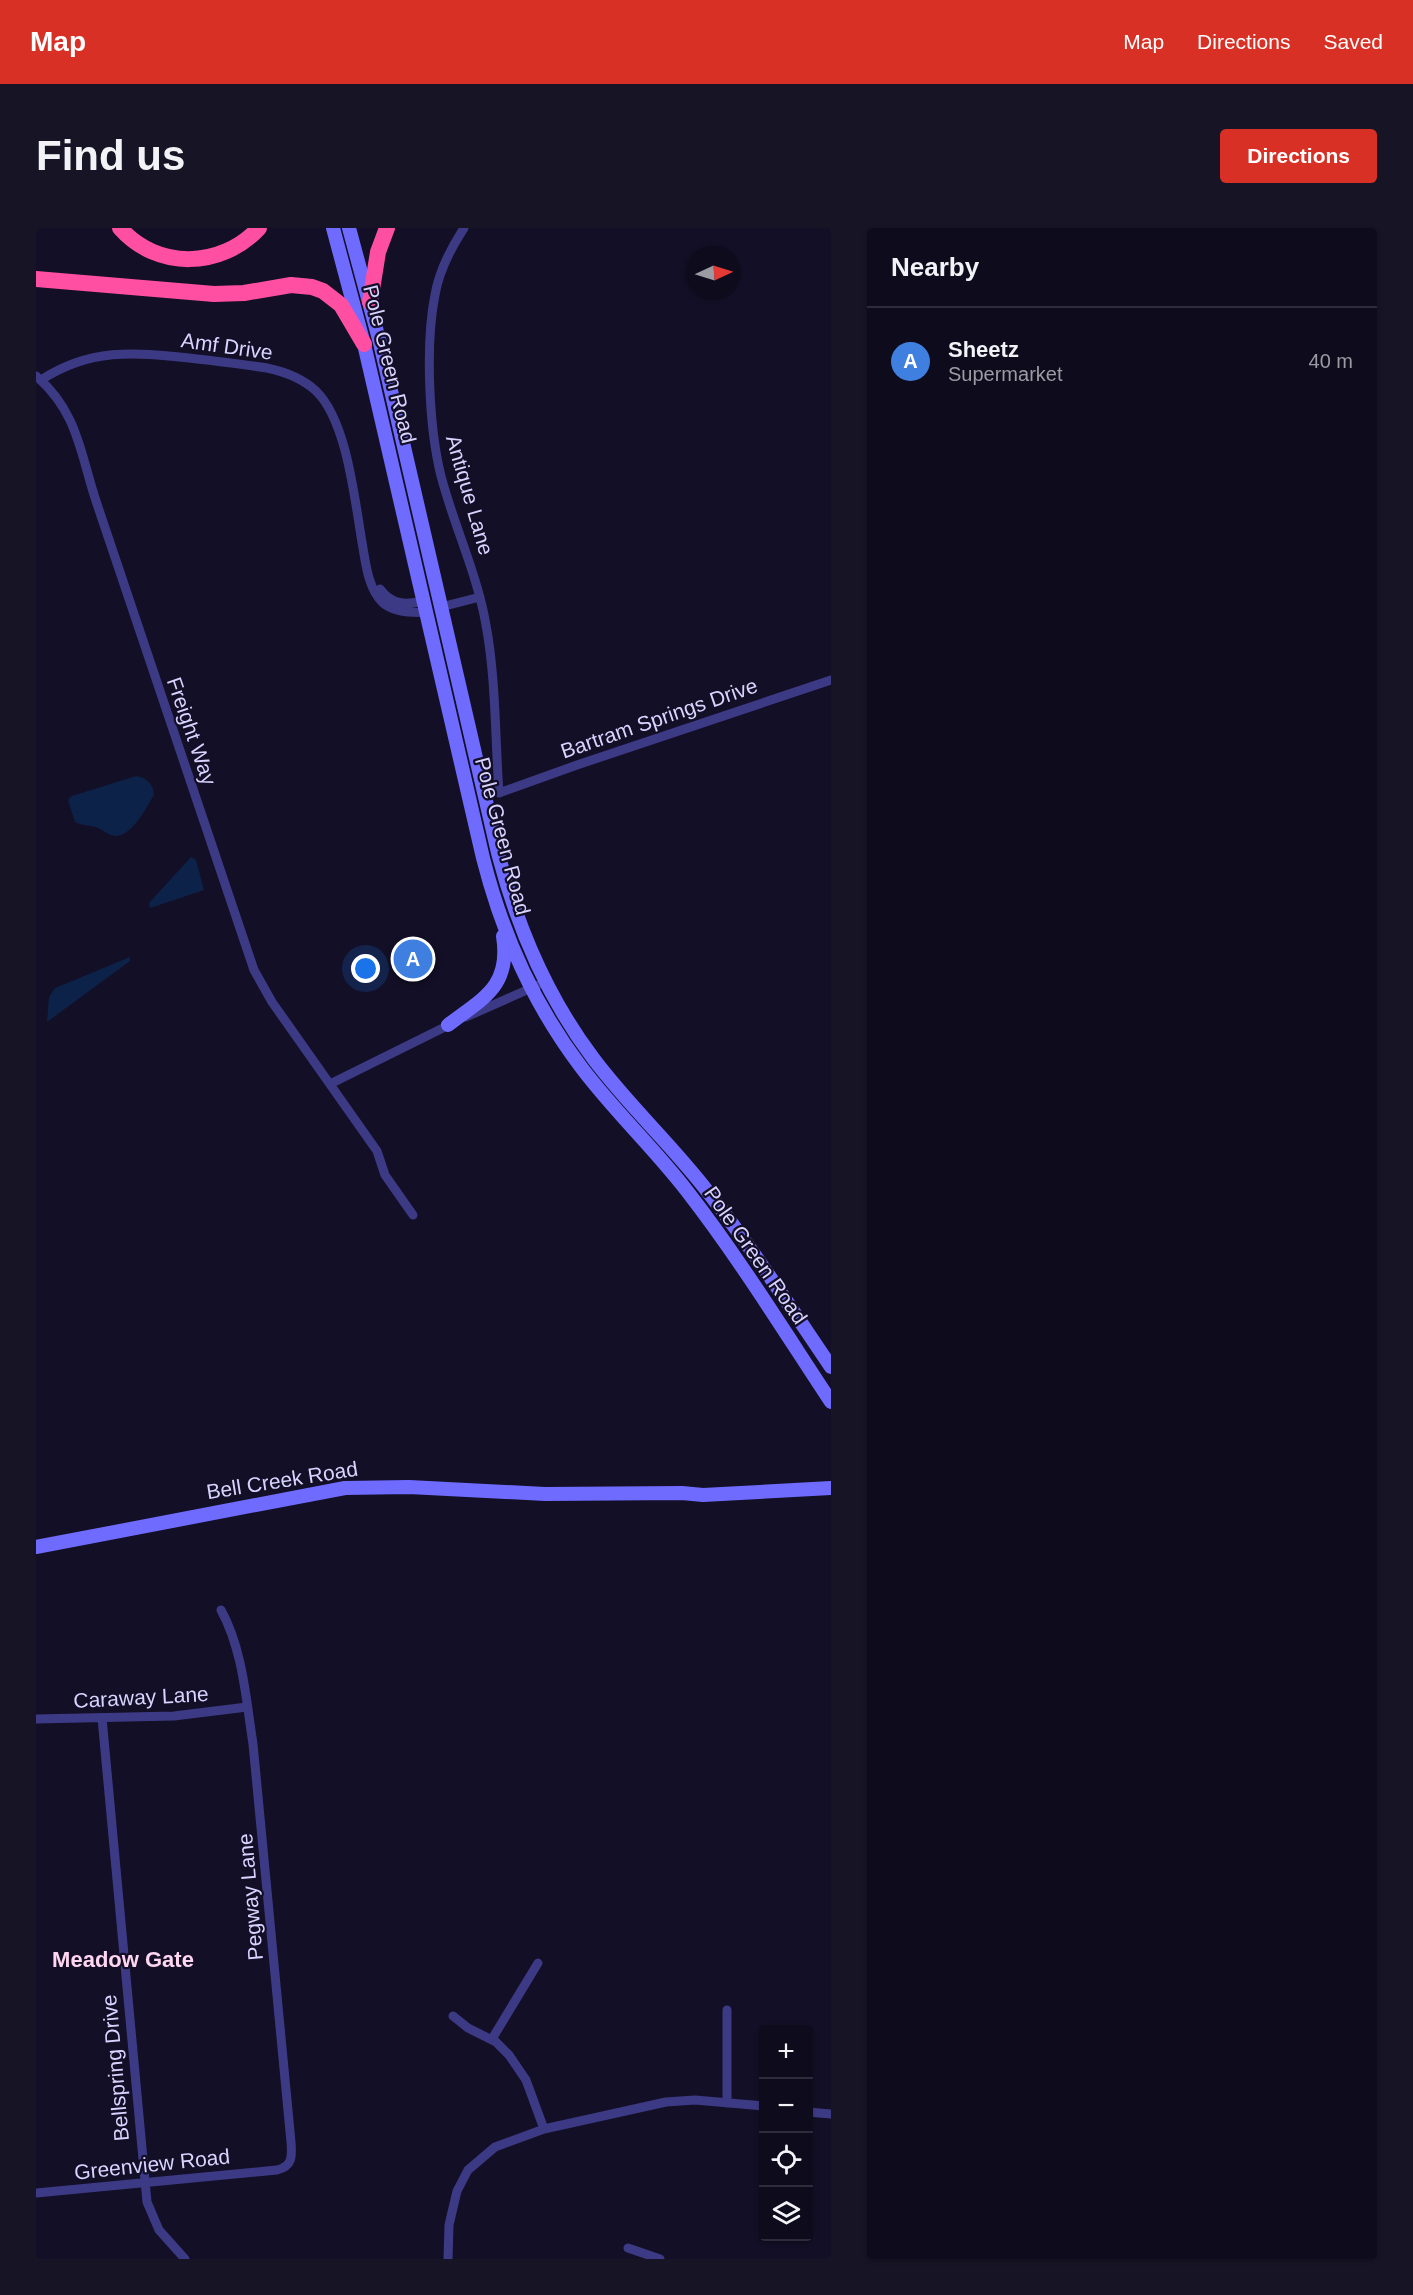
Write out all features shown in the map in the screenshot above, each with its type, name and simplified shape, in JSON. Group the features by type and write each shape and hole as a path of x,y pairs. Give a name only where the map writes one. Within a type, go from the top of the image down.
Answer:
{"highway":[{"path":"120,228 138,244 152,252 170,258 190,260 203,259 229,251 252,236 259,228"},
{"path":"370,302 378,252 387,228"},
{"path":"36,279 214,294 244,293 291,285 312,287 323,291 341,305 364,344"}],"main road":[{"name":"Pole Green Road","path":"333,228 364,344 485,864 500,914 531,988 557,1034 581,1067 676,1177 711,1223 831,1402"},
{"name":"Pole Green Road","path":"350,228 370,302 505,882 523,932 545,982 594,1059 681,1158 727,1216 831,1367"},
{"path":"424,602 431,602 441,608 436,617 445,659 443,684"},
{"path":"448,1025 488,996 501,977 505,954 500,914"},
{"name":"Bell Creek Road","path":"682,1493 703,1488 831,1479"},
{"name":"Bell Creek Road","path":"36,1547 345,1488 409,1487 545,1494 725,1494 831,1488"}],"street":[{"name":"Antique Lane","path":"464,228 446,261 435,294 430,352 432,415 441,478 480,597 489,642 499,793"},
{"name":"Amf Drive","path":"39,378 79,361 100,355 124,353 245,364 285,372 307,383 325,400 338,427 351,483 356,493 371,566 380,589 396,603 424,602"},
{"name":"Freight Way","path":"39,378 68,416 79,439 91,487 254,970 268,997 377,1151 385,1175 413,1215"},
{"path":"441,608 480,597"},
{"name":"Bartram Springs Drive","path":"499,793 831,680"},
{"path":"330,1084 448,1025 545,982"},
{"name":"Pegway Lane","path":"221,1610 231,1629 248,1707 265,1862 292,2156 287,2166 271,2170"},
{"name":"Caraway Lane","path":"36,1719 184,1715 248,1707"},
{"name":"Bellspring Drive","path":"102,1718 144,2183 153,2220 185,2259"},
{"path":"492,2039 538,1964"},
{"path":"727,2010 727,2103"},
{"path":"453,2016 468,2028 492,2039 509,2055 526,2080 544,2129"},
{"path":"448,2259 452,2209 457,2191 468,2170 495,2147 544,2129 666,2102 695,2100 759,2106"},
{"path":"813,2112 831,2114"},
{"name":"Greenview Road","path":"36,2193 271,2170"},
{"path":"628,2248 660,2259"}],"water":[{"path":"136,776 149,782 154,795 128,831 113,836 98,828 75,822 68,800 72,796"},
{"path":"191,857 196,860 204,890 150,908 149,903"},
{"path":"130,957 130,961 47,1022 49,997 55,988"}],"place":[{"name":"Sheetz","path":"413,959"}],"district":[{"name":"Meadow Gate","path":"123,1959"}]}
